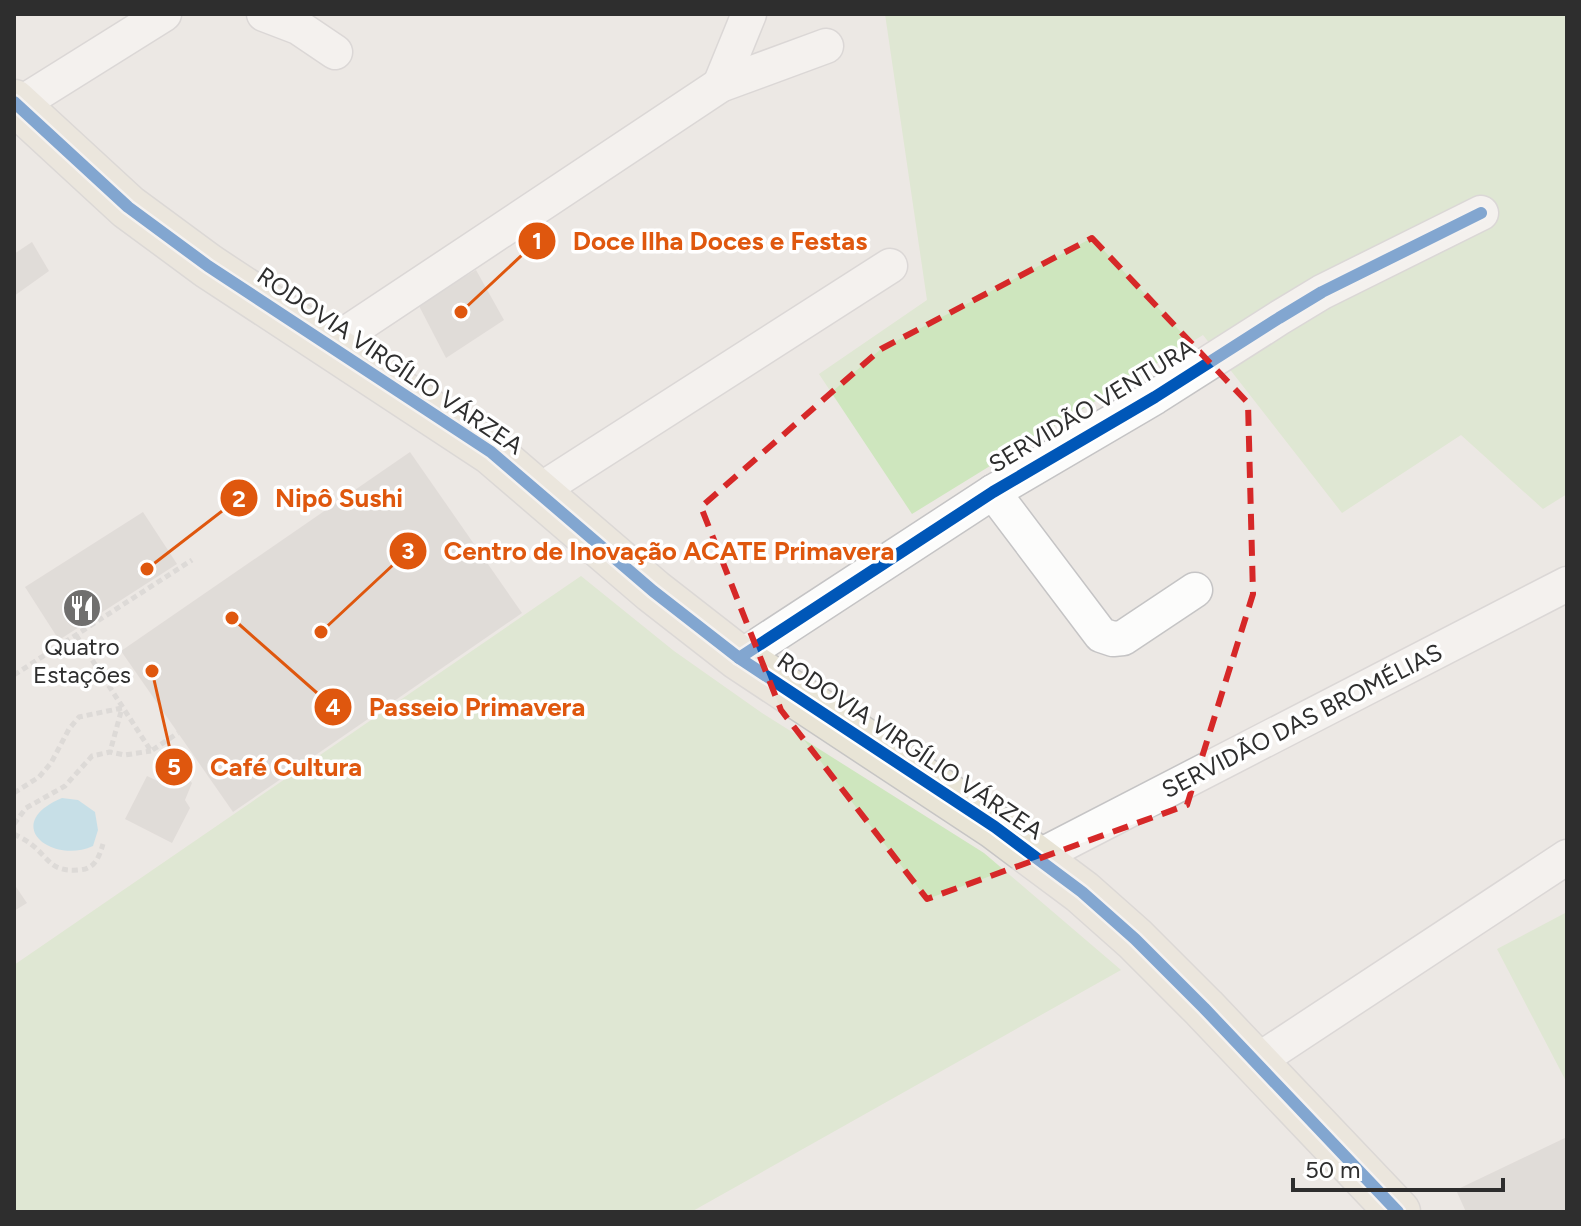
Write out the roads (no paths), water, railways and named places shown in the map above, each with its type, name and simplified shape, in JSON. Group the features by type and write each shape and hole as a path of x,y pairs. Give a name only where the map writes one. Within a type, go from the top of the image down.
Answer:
{"main road":[{"name":"RODOVIA VIRGÍLIO VÁRZEA","path":"16,104 128,207 208,266 467,435 539,491 653,591 739,658 1038,857 1135,939 1398,1212"}],"street":[{"path":"16,104 164,14"},
{"path":"264,14 298,27 335,52"},
{"path":"720,85 749,14"},
{"path":"329,345 720,85 826,46"},
{"name":"SERVIDÃO VENTURA","path":"739,658 993,492 1155,397 1322,292 1481,213"},
{"path":"539,491 890,266"},
{"path":"993,492 1101,635 1123,638 1195,590"},
{"name":"SERVIDÃO DAS BROMÉLIAS","path":"1038,857 1567,584"},
{"path":"1256,1062 1567,857"}],"water":[{"path":"62,798 78,800 95,812 98,830 93,846 62,850 39,839 34,830 35,819 44,808"}],"place":[{"name":"Doce Ilha Doces e Festas","path":"461,312"},
{"name":"Nipô Sushi","path":"147,569"},
{"name":"Quatro Estações","path":"82,608"},
{"name":"Passeio Primavera","path":"232,618"},
{"name":"Centro de Inovação ACATE Primavera","path":"321,632"},
{"name":"Café Cultura","path":"152,671"}]}
